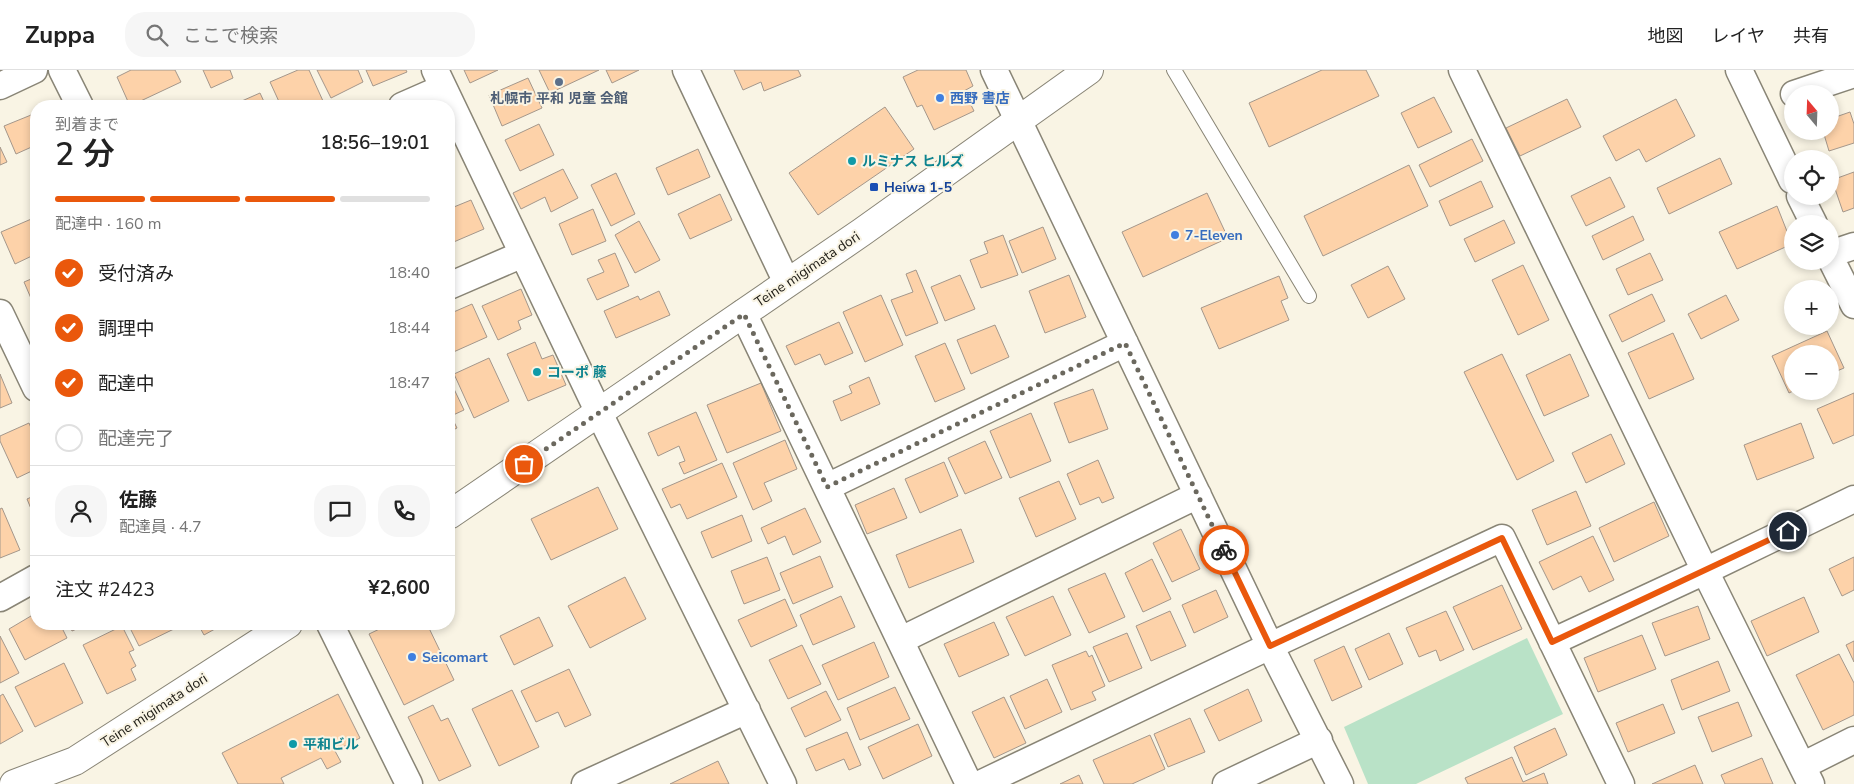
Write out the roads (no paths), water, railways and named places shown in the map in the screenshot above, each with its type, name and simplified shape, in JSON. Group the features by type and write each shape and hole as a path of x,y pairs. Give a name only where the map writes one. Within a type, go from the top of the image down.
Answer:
{"street":[{"path":"0,86 34,70"},
{"path":"62,70 77,100"},
{"path":"686,70 787,283"},
{"path":"994,70 1270,646 1340,784"},
{"name":"Teine migimata dori","path":"455,511 744,314 1089,70"},
{"path":"1462,70 1806,775 1854,740"},
{"path":"1739,70 1784,164"},
{"path":"1820,85 1854,74"},
{"path":"410,100 439,79 449,100"},
{"path":"1756,106 1784,97"},
{"path":"455,112 599,413 783,784"},
{"path":"1839,252 1854,246"},
{"path":"455,283 523,254"},
{"path":"1837,270 1854,305"},
{"path":"0,313 30,376"},
{"path":"744,314 969,784"},
{"path":"827,487 1125,343"},
{"path":"901,640 1198,495"},
{"path":"1552,642 1705,571 1854,498"},
{"path":"980,784 1502,538 1618,783"},
{"path":"0,598 30,581"},
{"name":"Teine migimata dori","path":"14,784 75,761 279,630"},
{"path":"333,630 409,784"},
{"path":"585,784 746,710"},
{"path":"1226,784 1319,740"}],"lane":[{"path":"1174,70 1310,296"}],"place":[{"name":"札幌市 平和 児童 会館","path":"559,82"},
{"name":"西野 書店","path":"940,98"},
{"name":"ルミナス ヒルズ","path":"852,161"},
{"name":"Heiwa 1-5","path":"874,187"},
{"name":"7-Eleven","path":"1175,235"},
{"name":"コーポ 藤","path":"537,372"},
{"name":"Seicomart","path":"412,657"},
{"name":"平和ビル","path":"293,744"}]}
